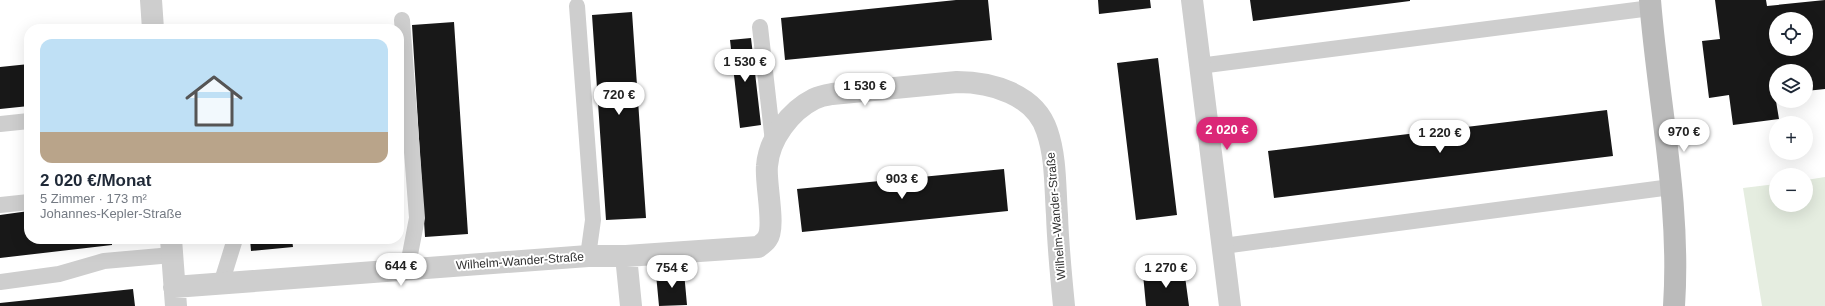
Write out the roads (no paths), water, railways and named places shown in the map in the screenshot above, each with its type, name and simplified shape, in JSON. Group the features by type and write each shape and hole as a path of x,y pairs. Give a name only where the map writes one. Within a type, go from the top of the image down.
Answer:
{"street":[{"path":"150,0 152,24"},
{"path":"1192,0 1230,306"},
{"path":"1650,4 1671,187 1676,257 1674,306"},
{"name":"Wilhelm-Wander-Straße","path":"175,297 221,284 588,256 626,256 758,247 768,238 770,227 767,167 769,152 773,142 785,124 800,109 814,99 832,94 951,82 973,82 992,85 1022,98 1037,113 1047,130 1054,165 1064,306"},
{"path":"171,247 175,297"},
{"path":"626,256 631,306"}],"lane":[{"path":"1199,66 1650,4"},
{"path":"577,6 593,220 588,256"},
{"path":"402,20 402,24"},
{"path":"760,27 773,142"},
{"path":"404,46 417,218 407,270"},
{"path":"0,124 24,122"},
{"path":"1222,246 1671,187"},
{"path":"0,205 24,203"},
{"path":"221,284 233,244"},
{"path":"0,282 58,274 104,261 171,247"}]}
